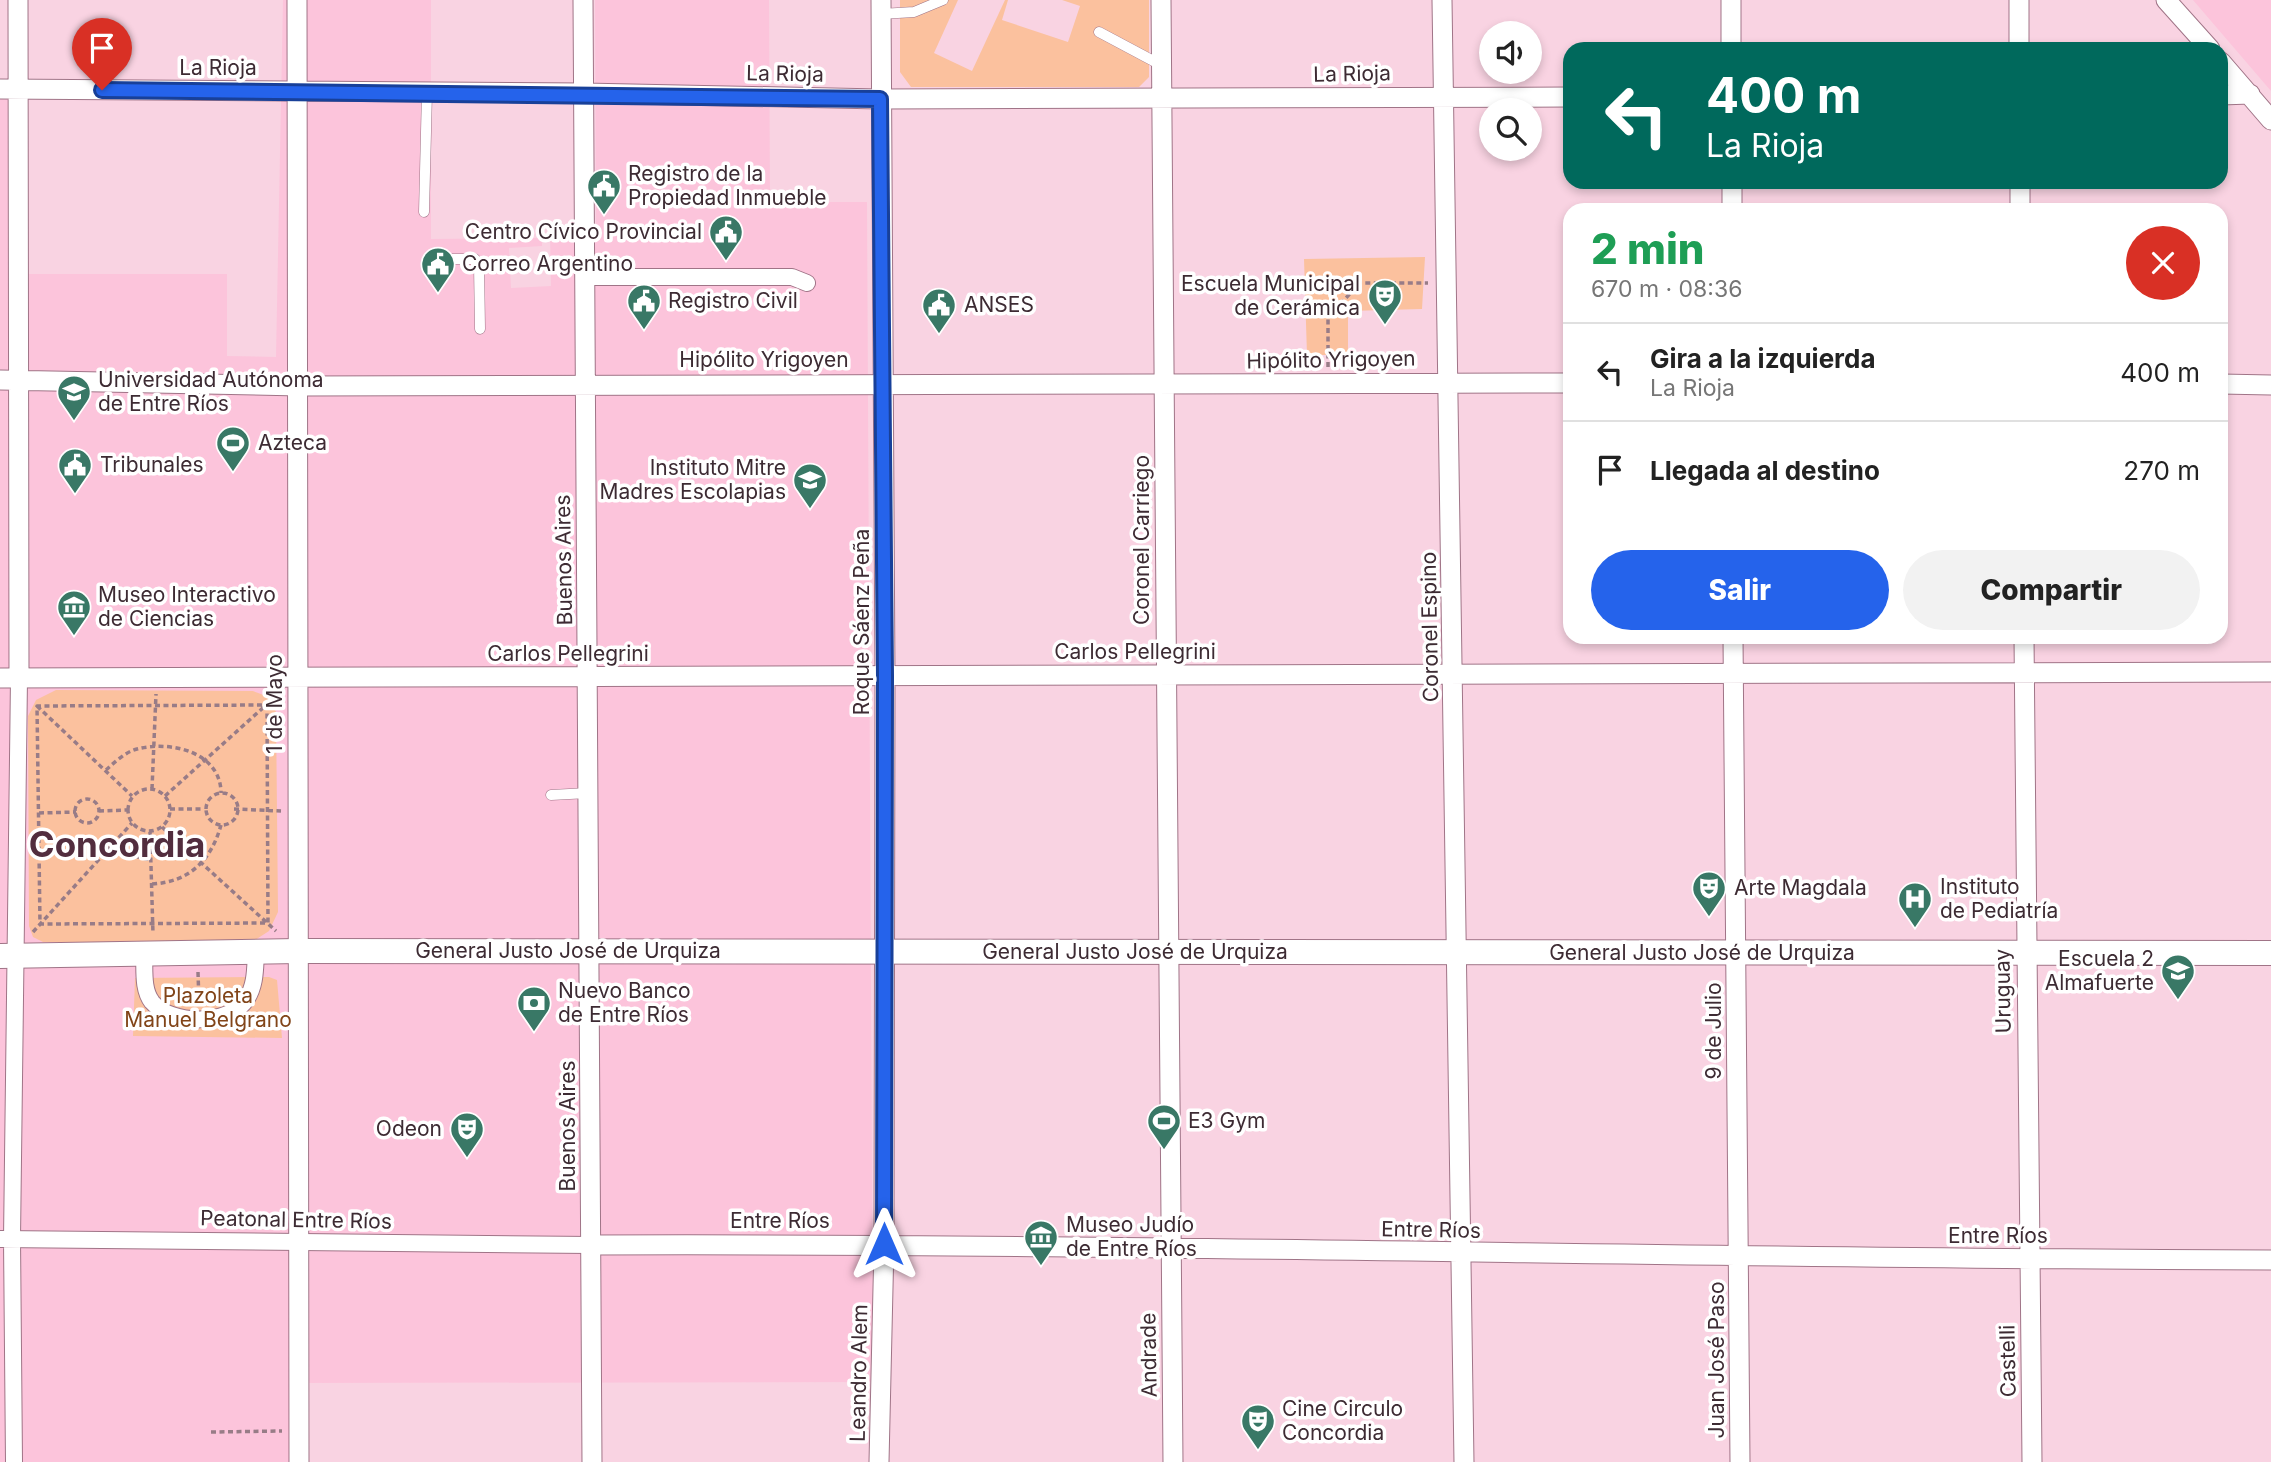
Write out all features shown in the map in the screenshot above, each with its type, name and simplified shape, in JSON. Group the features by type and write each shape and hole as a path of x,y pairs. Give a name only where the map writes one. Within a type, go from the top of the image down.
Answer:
{"street":[{"path":"14,1462 6,1239 7,956 17,815 9,678 9,89 19,0"},
{"name":"1 de Mayo","path":"295,1461 300,1431 297,812 300,386 297,0"},
{"name":"Buenos Aires","path":"583,0 592,1462"},
{"name":"Coronel Carriego","path":"1161,0 1170,1247"},
{"name":"Coronel Espino","path":"1442,0 1464,1253 1464,1462"},
{"path":"1731,0 1731,42"},
{"path":"2019,0 2019,42"},
{"path":"2166,0 2204,42"},
{"name":"Roque Sáenz Peña","path":"881,7 885,676 884,1244"},
{"path":"2228,70 2271,120"},
{"name":"La Rioja","path":"9,89 584,93 880,99 1563,97"},
{"path":"2228,95 2250,94"},
{"path":"585,277 792,277 807,283"},
{"name":"Hipólito Yrigoyen","path":"9,381 300,386 584,383 1563,383"},
{"path":"2228,384 2271,385"},
{"name":"9 de Julio","path":"1733,644 1739,1257"},
{"name":"Uruguay","path":"2024,644 2030,1259"},
{"name":"Carlos Pellegrini","path":"9,678 2271,672"},
{"name":"General Justo José de Urquiza","path":"7,956 298,951 2271,953"},
{"path":"149,954 145,982 152,1002 174,1016 199,1018 222,1016 245,1003 255,977 256,952"},
{"name":"Peatonal Entre Ríos","path":"6,1239 591,1245"},
{"name":"Entre Ríos","path":"591,1245 884,1244 1739,1257 2271,1260"},
{"name":"Leandro Alem","path":"879,1462 884,1244"},
{"name":"Andrade","path":"1170,1247 1173,1462"},
{"name":"Juan José Paso","path":"1739,1257 1740,1462"},
{"name":"Castelli","path":"2030,1259 2032,1462"}],"lane":[{"path":"881,7 915,12 943,0"},
{"path":"1099,32 1161,65"},
{"path":"424,212 427,92"},
{"path":"439,259 475,259 479,265 480,329"},
{"path":"551,795 588,793"}],"path":[{"path":"1328,383 1328,317 1360,284 1446,283"},
{"path":"9,678 132,796"},
{"path":"152,789 156,678"},
{"path":"165,796 298,678"},
{"path":"37,706 267,705"},
{"path":"267,705 268,923"},
{"path":"37,706 40,924"},
{"path":"105,771 119,758 138,748 177,748 206,760 216,769 221,779 221,793"},
{"path":"152,789 165,796 170,809 162,827 150,832 132,824 127,810 132,796 152,789"},
{"path":"216,793 226,793 238,804 236,810 239,815 227,825 214,824 204,809 216,793"},
{"path":"89,799 96,802 99,811 95,820 88,823 80,820 76,812 79,803 89,799"},
{"path":"170,809 204,809"},
{"path":"99,811 127,810"},
{"path":"236,810 297,812"},
{"path":"17,815 76,812"},
{"path":"7,956 132,824"},
{"path":"152,884 173,883 186,878 211,849 221,825"},
{"path":"162,827 298,951"},
{"path":"149,954 153,923 150,832"},
{"path":"114,843 130,855 151,859"},
{"path":"40,924 268,923"},
{"path":"198,953 199,1018"},
{"path":"211,1432 300,1431"}],"shaded area":[{"path":"283,0 431,0 431,239 542,238 542,246 509,248 511,288 551,286 550,233 596,229 595,0 769,0 770,202 867,202 873,1382 291,1383 291,1462 0,1462 0,98 25,98 26,274 227,274 227,356 276,357"},
{"path":"2193,0 2271,0 2271,91"}],"green space":[{"path":"900,0 958,0 934,53 972,71 1005,0 1008,0 1002,20 1068,42 1080,6 1062,0 1149,0 1149,77 1139,87 911,87 900,72"},
{"path":"1425,257 1422,309 1348,311 1348,355 1307,355 1304,259"},
{"path":"56,690 253,691 269,697 276,712 278,912 269,931 252,942 43,942 33,937 29,926 28,716 36,700"},
{"name":"Plazoleta Manuel Belgrano","path":"269,977 277,980 282,1038 133,1036 135,978"}],"place":[{"name":"Registro de la Propiedad Inmueble","path":"604,216"},
{"name":"Centro Cívico Provincial","path":"726,262"},
{"name":"Correo Argentino","path":"438,294"},
{"name":"Escuela Municipal de Cerámica","path":"1385,326"},
{"name":"Registro Civil","path":"644,331"},
{"name":"ANSES","path":"939,335"},
{"name":"Universidad Autónoma de Entre Ríos","path":"74,422"},
{"name":"Azteca","path":"233,473"},
{"name":"Tribunales","path":"75,495"},
{"name":"Instituto Mitre Madres Escolapias","path":"810,510"},
{"name":"Museo Interactivo de Ciencias","path":"74,637"},
{"name":"Arte Magdala","path":"1709,918"},
{"name":"Instituto de Pediatría","path":"1915,929"},
{"name":"Escuela 2 Almafuerte","path":"2178,1001"},
{"name":"Nuevo Banco de Entre Ríos","path":"534,1033"},
{"name":"E3 Gym","path":"1164,1151"},
{"name":"Odeon","path":"467,1159"},
{"name":"Museo Judío de Entre Ríos","path":"1041,1267"},
{"name":"Cine Circulo Concordia","path":"1258,1451"}],"district":[{"name":"Concordia","path":"117,845"}],"route":[{"path":"102,90 584,93 880,99 885,676 884,1244"}]}
